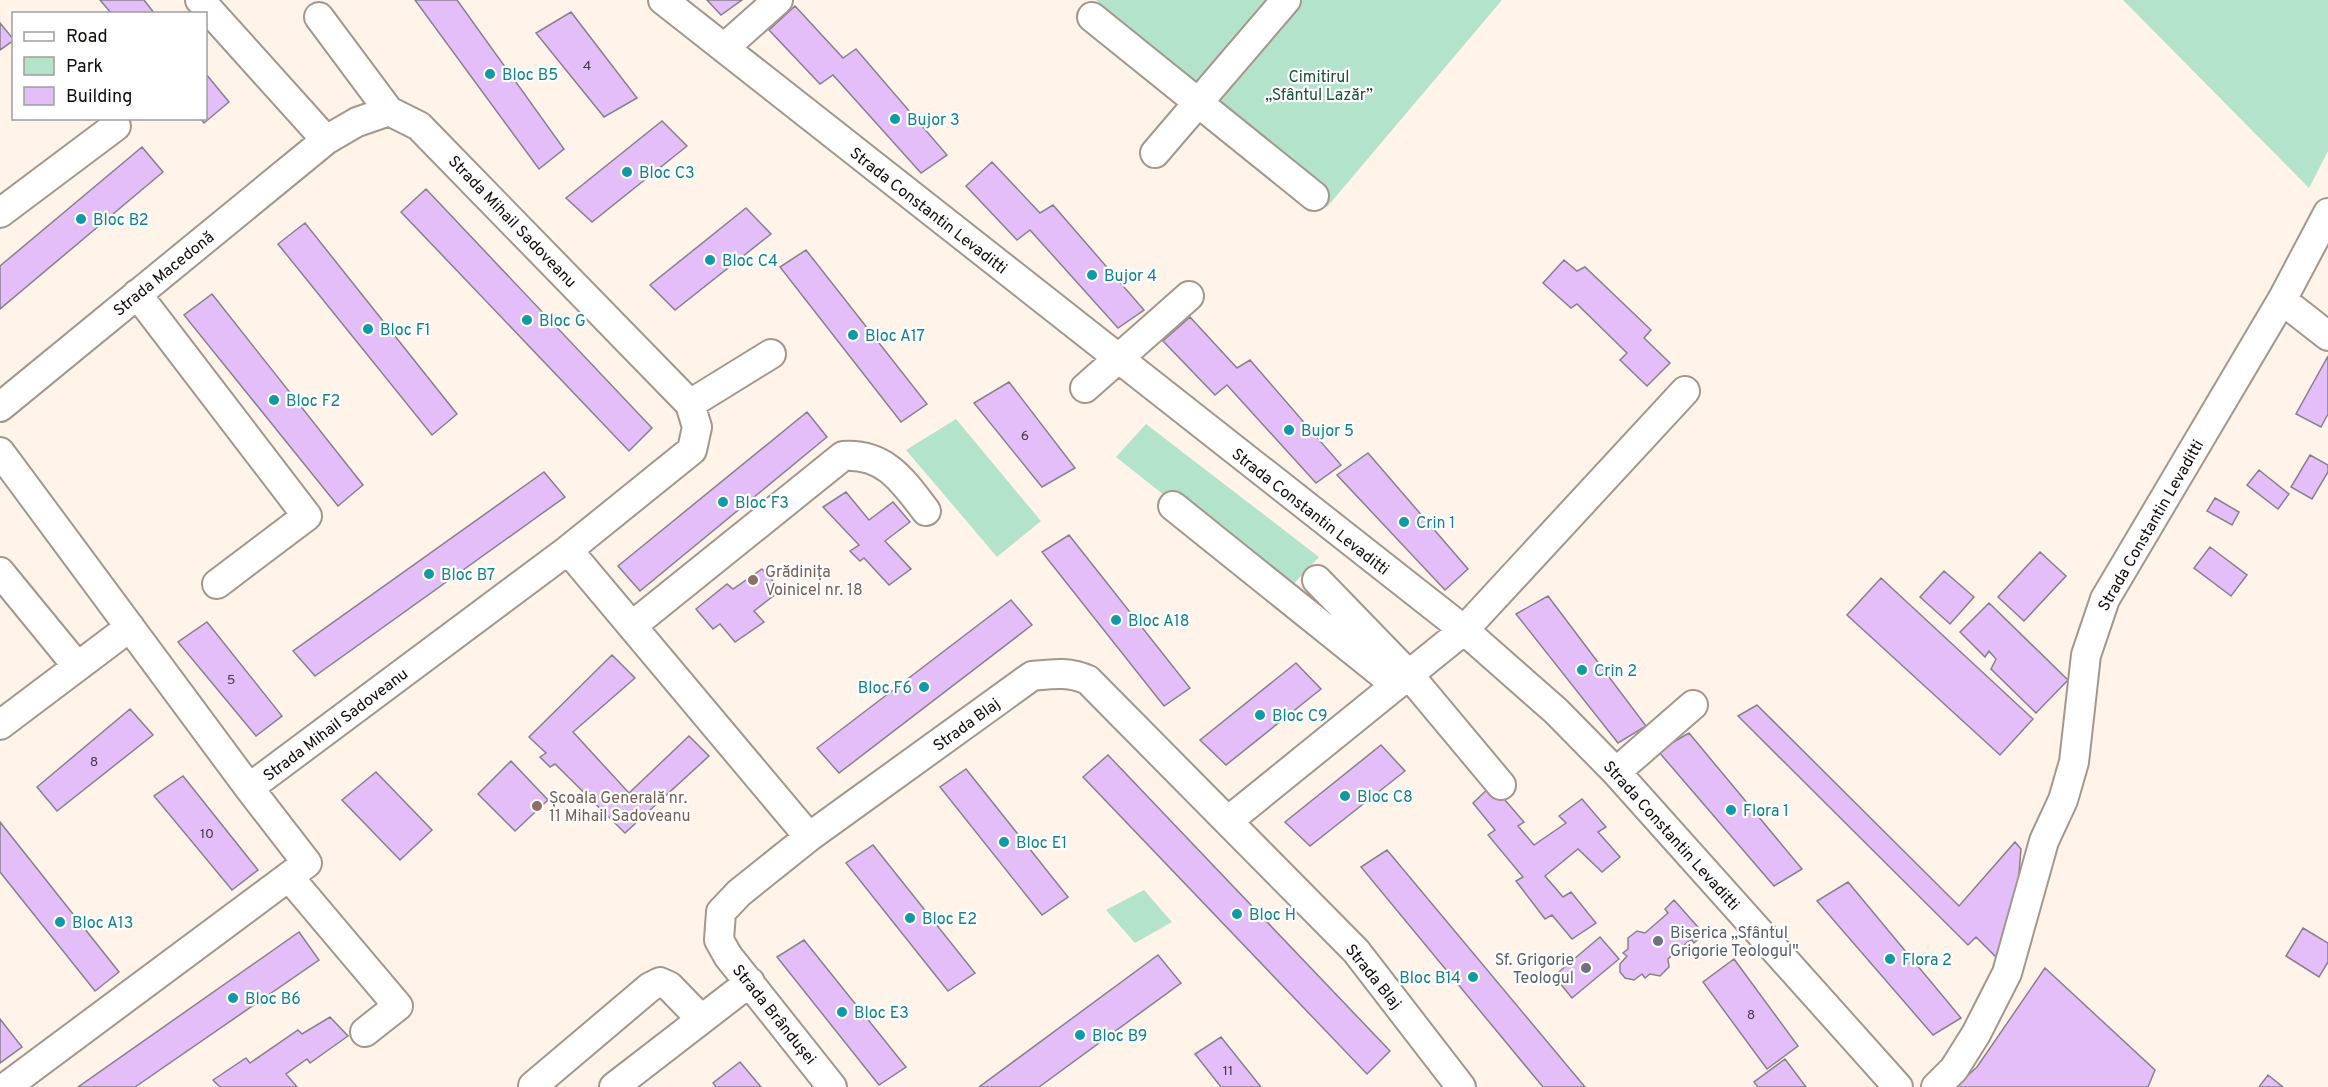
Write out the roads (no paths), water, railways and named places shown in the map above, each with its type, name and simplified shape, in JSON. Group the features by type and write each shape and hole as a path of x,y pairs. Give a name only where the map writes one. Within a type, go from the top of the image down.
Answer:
{"street":[{"path":"200,0 326,140 357,122 389,111 319,17"},
{"name":"Strada Constantin Levaditti","path":"663,0 1464,630 1556,711 1616,772 1898,1087"},
{"path":"724,48 778,0"},
{"path":"1155,153 1286,0"},
{"path":"1092,17 1314,196"},
{"name":"Strada Mihail Sadoveanu","path":"130,627 249,788 568,550 692,450 697,427 690,404 446,152 419,126 389,111"},
{"path":"0,213 116,126"},
{"name":"Strada Macedonă","path":"0,407 326,140"},
{"name":"Strada Constantin Levaditti","path":"1936,1087 1954,1070 2007,973 2044,841 2063,800 2074,762 2086,655 2105,599 2282,300 2328,213"},
{"path":"137,294 308,516 217,584"},
{"path":"1085,388 1116,357 1189,296"},
{"path":"2282,300 2328,336"},
{"path":"690,404 771,354"},
{"path":"1228,821 1464,630 1685,391"},
{"path":"0,452 130,627 0,725"},
{"path":"633,626 843,456 861,455 899,476 926,511"},
{"path":"1173,506 1402,680"},
{"path":"568,550 809,837"},
{"path":"0,572 77,666"},
{"path":"1317,580 1402,680 1501,785"},
{"name":"Strada Blaj","path":"719,940 721,912 729,902 809,837 1032,676 1075,674 1088,680 1356,951 1461,1087"},
{"path":"1616,772 1693,705"},
{"path":"6,1087 307,863 249,788"},
{"path":"289,877 398,1006 364,1032"},
{"name":"Strada Brândușei","path":"719,940 728,956 832,1087"},
{"path":"533,1086 650,987 660,982 669,986 700,1019"},
{"path":"615,1087 750,982"}],"place":[{"name":"Bloc B5","path":"490,74"},
{"name":"Bujor 3","path":"895,119"},
{"name":"Bloc C3","path":"627,172"},
{"name":"Bloc B2","path":"81,219"},
{"name":"Bloc C4","path":"710,260"},
{"name":"Bujor 4","path":"1092,275"},
{"name":"Bloc G","path":"527,320"},
{"name":"Bloc F1","path":"368,329"},
{"name":"Bloc A17","path":"853,335"},
{"name":"Bloc F2","path":"274,400"},
{"name":"Bujor 5","path":"1289,430"},
{"name":"Bloc F3","path":"723,502"},
{"name":"Crin 1","path":"1404,522"},
{"name":"Bloc B7","path":"429,574"},
{"name":"Grădinița Voinicel nr. 18","path":"753,580"},
{"name":"Bloc A18","path":"1116,620"},
{"name":"Crin 2","path":"1582,670"},
{"name":"Bloc F6","path":"924,687"},
{"name":"Bloc C9","path":"1260,715"},
{"name":"Bloc C8","path":"1345,796"},
{"name":"Școala Generală nr. 11 Mihail Sadoveanu","path":"537,806"},
{"name":"Flora 1","path":"1731,810"},
{"name":"Bloc E1","path":"1004,842"},
{"name":"Bloc H","path":"1237,914"},
{"name":"Bloc E2","path":"910,918"},
{"name":"Bloc A13","path":"60,922"},
{"name":"Biserica „Sfântul Grigorie Teologul\"","path":"1658,941"},
{"name":"Flora 2","path":"1890,959"},
{"name":"Sf. Grigorie Teologul","path":"1586,968"},
{"name":"Bloc B14","path":"1473,977"},
{"name":"Bloc B6","path":"233,998"},
{"name":"Bloc E3","path":"842,1012"},
{"name":"Bloc B9","path":"1080,1035"}],"park label":[{"name":"Cimitirul „Sfântul Lazăr”","path":"1319,85"}]}
